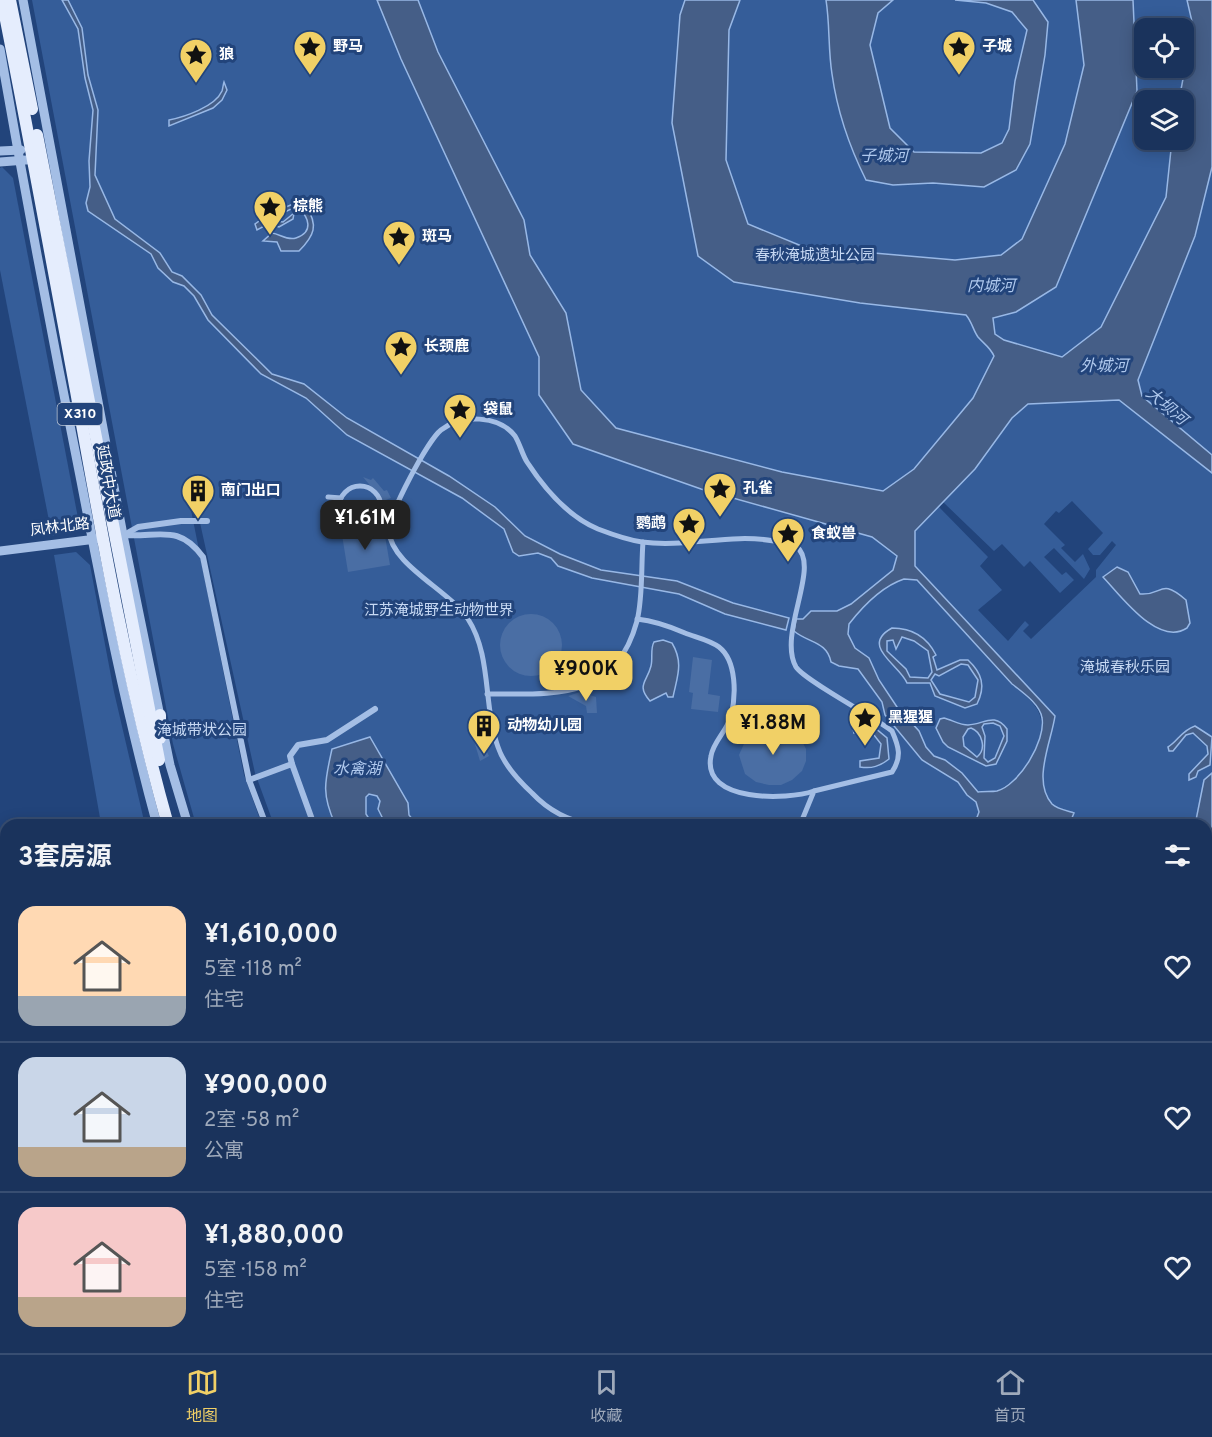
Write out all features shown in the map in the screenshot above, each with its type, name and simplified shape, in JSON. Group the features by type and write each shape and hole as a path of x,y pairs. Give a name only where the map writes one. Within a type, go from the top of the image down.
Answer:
{"main road":[{"name":"延政中大道","path":"2,0 42,154"},
{"name":"延政中大道","path":"10,0 42,154 108,537 151,764 166,819"},
{"name":"延政中大道","path":"108,537 159,763 174,819"},
{"path":"159,763 160,715"}],"street":[{"path":"22,0 42,154"},
{"path":"0,49 20,161 108,537 160,715 170,765 186,819"},
{"path":"0,151 18,150 42,154"},
{"path":"0,162 20,161 42,154"},
{"path":"570,819 541,803 517,779 498,750 478,642 470,622 460,609 401,558 390,537 391,515 423,453 441,429 466,419 492,420 514,435 526,461 557,500 596,528 643,542 751,536 794,544 804,554 806,569 792,623 790,649 797,669 892,731 898,746 899,761 891,772 814,790 801,796 780,798 747,795 722,785 713,775 710,765 711,754 727,729 731,713 733,689 727,655 717,646 656,621 637,619"},
{"path":"328,497 341,498 352,488 366,487 378,496 380,512 370,526 357,528 350,526 341,516 341,498"},
{"path":"380,512 391,515"},
{"path":"108,537 138,527 181,521 207,521"},
{"path":"108,537 175,535 192,543 203,557 249,780 264,819"},
{"path":"108,537 140,763 156,819"},
{"name":"凤林北路","path":"0,551 108,537"},
{"path":"487,694 562,691 601,679 626,653 637,619 643,542"},
{"path":"312,819 290,756 298,745 327,740 375,709"},
{"path":"249,780 292,764"},
{"path":"802,819 814,790"}],"green space":[{"path":"32,0 1212,0 1212,455 1142,396 1119,400 1212,473 1212,819 992,819 1042,774 1054,716 915,566 917,580 1011,684 1028,698 1039,712 1041,720 1039,738 1026,766 1014,780 994,795 978,819 272,819 255,773 197,509 191,510 244,775 260,819 194,819 173,744","holes":["1072,501 1103,533 1088,549 1093,555 1100,555 1112,541 1116,545 1096,570 1096,577 1031,639 1023,631 1029,625 1025,621 1008,641 978,610 1002,590 980,566 988,557 939,507 943,502 994,551 1002,544 1024,567 1030,561 1060,593 1074,580 1066,572 1062,575 1044,557 1054,548 1084,579 1090,569 1083,554 1075,562 1061,548 1065,545 1044,524 1056,511 1059,513"]},
{"path":"2,167 13,178 78,518 65,532 52,536 0,270 0,168"},
{"path":"76,552 90,565 114,692 144,819 100,819 54,555"}],"water":[{"path":"62,0 68,0 82,28 88,75 98,110 95,175 115,219 160,253 172,272 182,276 201,295 212,315 272,374 304,384 347,418 449,476 495,507 525,536 560,554 601,570 677,581 733,603 789,618 786,630 725,614 679,594 592,578 558,566 551,558 538,553 519,556 513,552 504,529 462,498 347,435 306,398 261,374 208,320 194,296 184,286 173,282 158,268 151,254 88,211 86,203 90,187 89,161 93,110 85,78 78,29"},
{"path":"377,0 418,0 438,52 524,220 530,255 566,313 581,390 616,428 782,472 883,491 914,469 973,398 994,356 978,337 966,315 860,303 734,282 698,256 672,123 680,15 685,0 740,0 729,30 726,160 748,224 804,247 955,260 1001,255 1022,239 1065,144 1084,65 1076,0 1133,0 1134,78 1136,78 1137,90 1134,90 1134,98 1056,287 1016,312 993,318 995,334 1004,340 1062,357 1101,327 1166,197 1171,150 1194,150 1194,90 1181,90 1183,78 1194,78 1194,18 1191,18 1187,0 1212,0 1212,167 1195,236 1138,380 1142,396 1212,455 1212,473 1119,400 1028,404 1012,418 975,469 915,531 915,566 1055,716 1044,762 1043,784 1052,804 1074,813 1072,819 976,819 979,812 976,802 967,795 958,782 922,760 885,715 882,702 858,669 839,666 831,662 826,650 794,631 796,619 803,619 811,611 837,611 851,604 893,570 897,556 872,537 701,489 573,444 539,395 539,357 401,59","holes":["904,579 917,580 1012,684 1038,708 1042,718 1040,738 1035,750 1022,771 1005,787 997,791 978,792 962,773 945,760 934,756 926,747 919,731 897,707 879,680 869,658 855,648 848,634 849,624 867,604 896,582"]},
{"name":"子城河","path":"826,0 893,0 878,13 870,45 890,128 914,152 981,153 1002,143 1009,129 1015,81 1027,30 1012,12 986,3 955,0 1033,0 1048,22 1045,55 1030,144 1016,170 984,187 933,183 893,185 866,180 850,142 834,88"},
{"path":"224,82 227,90 222,100 213,108 169,126 169,120 191,114 213,102 222,91"},
{"path":"293,204 306,207 312,219 313,230 299,251 281,251 277,242 263,241 272,233 290,239 302,235 308,224 302,212 298,208 291,209 268,220 283,222 294,213 293,219 279,227 268,224 257,230 255,224 269,214"},
{"path":"1117,567 1128,572 1140,594 1166,589 1186,600 1190,623 1187,628 1176,632 1164,631 1141,617 1103,577"},
{"path":"892,628 900,628 918,635 928,643 936,655 933,657 937,670 960,660 968,660 977,670 981,680 982,686 977,704 965,708 935,696 930,683 907,683 880,649 879,642 883,635","holes":["902,637 914,641 928,651 932,672 928,678 910,677 906,669 887,651 887,641 893,640 896,649","961,664 968,665 978,680 975,697 969,702 940,694 931,680 935,674 939,676"]},
{"path":"663,640 672,643 676,650 679,664 676,683 673,697 668,697 666,693 650,701 643,687 651,666 654,642"},
{"path":"944,718 965,725 989,720 1002,724 1007,729 1007,741 996,764 986,766 948,747 936,728 940,719","holes":["993,723 1000,726 1004,736 995,758 988,762 984,758 985,736 982,727 984,724","971,728 978,733 982,741 982,750 977,757 964,746 963,737"]},
{"path":"852,725 875,728 887,738 889,759 876,766 860,767 860,761 879,758 881,744 874,735 865,737 861,730 854,733"},
{"path":"1195,726 1212,737 1210,765 1198,771 1196,777 1189,780 1189,774 1208,754 1207,746 1193,733 1186,735 1173,751 1169,751 1168,747"},
{"name":"水禽湖","path":"370,737 408,803 409,815 412,819 383,819 378,809 380,801 377,796 369,794 366,797 366,814 369,819 333,819 326,795 332,749"},
{"path":"1212,773 1212,819 1196,819 1204,780"}],"building":[{"path":"363,477 371,480 373,478 384,491 387,490 391,498 383,501"},
{"path":"374,530 375,538 385,536 390,565 348,572 342,535"},
{"path":"531,614 548,619 553,623 557,628 562,645 557,662 553,667 548,671 531,676 514,671 509,667 505,662 500,645 505,628 509,623 514,619"},
{"path":"693,657 712,660 708,694 720,696 718,712 691,709 693,693 689,692"},
{"path":"580,692 596,697 597,713 587,713 586,706 568,696"},
{"path":"773,726 789,730 800,737 806,749 806,761 802,771 792,780 781,785 756,782 745,774 739,755 747,737"},
{"name":"动物幼儿园","path":"480,738 489,756 480,761 474,741"}],"place":[{"name":"野马","path":"310,76"},
{"name":"子城","path":"959,76"},
{"name":"狼","path":"196,84"},
{"name":"棕熊","path":"270,236"},
{"name":"斑马","path":"399,266"},
{"name":"长颈鹿","path":"401,376"},
{"name":"袋鼠","path":"460,439"},
{"name":"孔雀","path":"720,518"},
{"name":"南门出口","path":"198,520"},
{"name":"鹦鹉","path":"689,553"},
{"name":"食蚁兽","path":"788,563"},
{"name":"黑猩猩","path":"865,747"},
{"name":"动物幼儿园","path":"484,755"}],"park label":[{"name":"春秋淹城遗址公园","path":"815,256"},
{"name":"江苏淹城野生动物世界","path":"439,611"},
{"name":"淹城春秋乐园","path":"1125,668"},
{"name":"淹城带状公园","path":"202,731"}],"water label":[{"name":"内城河","path":"991,287"},
{"name":"外城河","path":"1104,367"},
{"name":"大坝河","path":"1166,407"}]}
